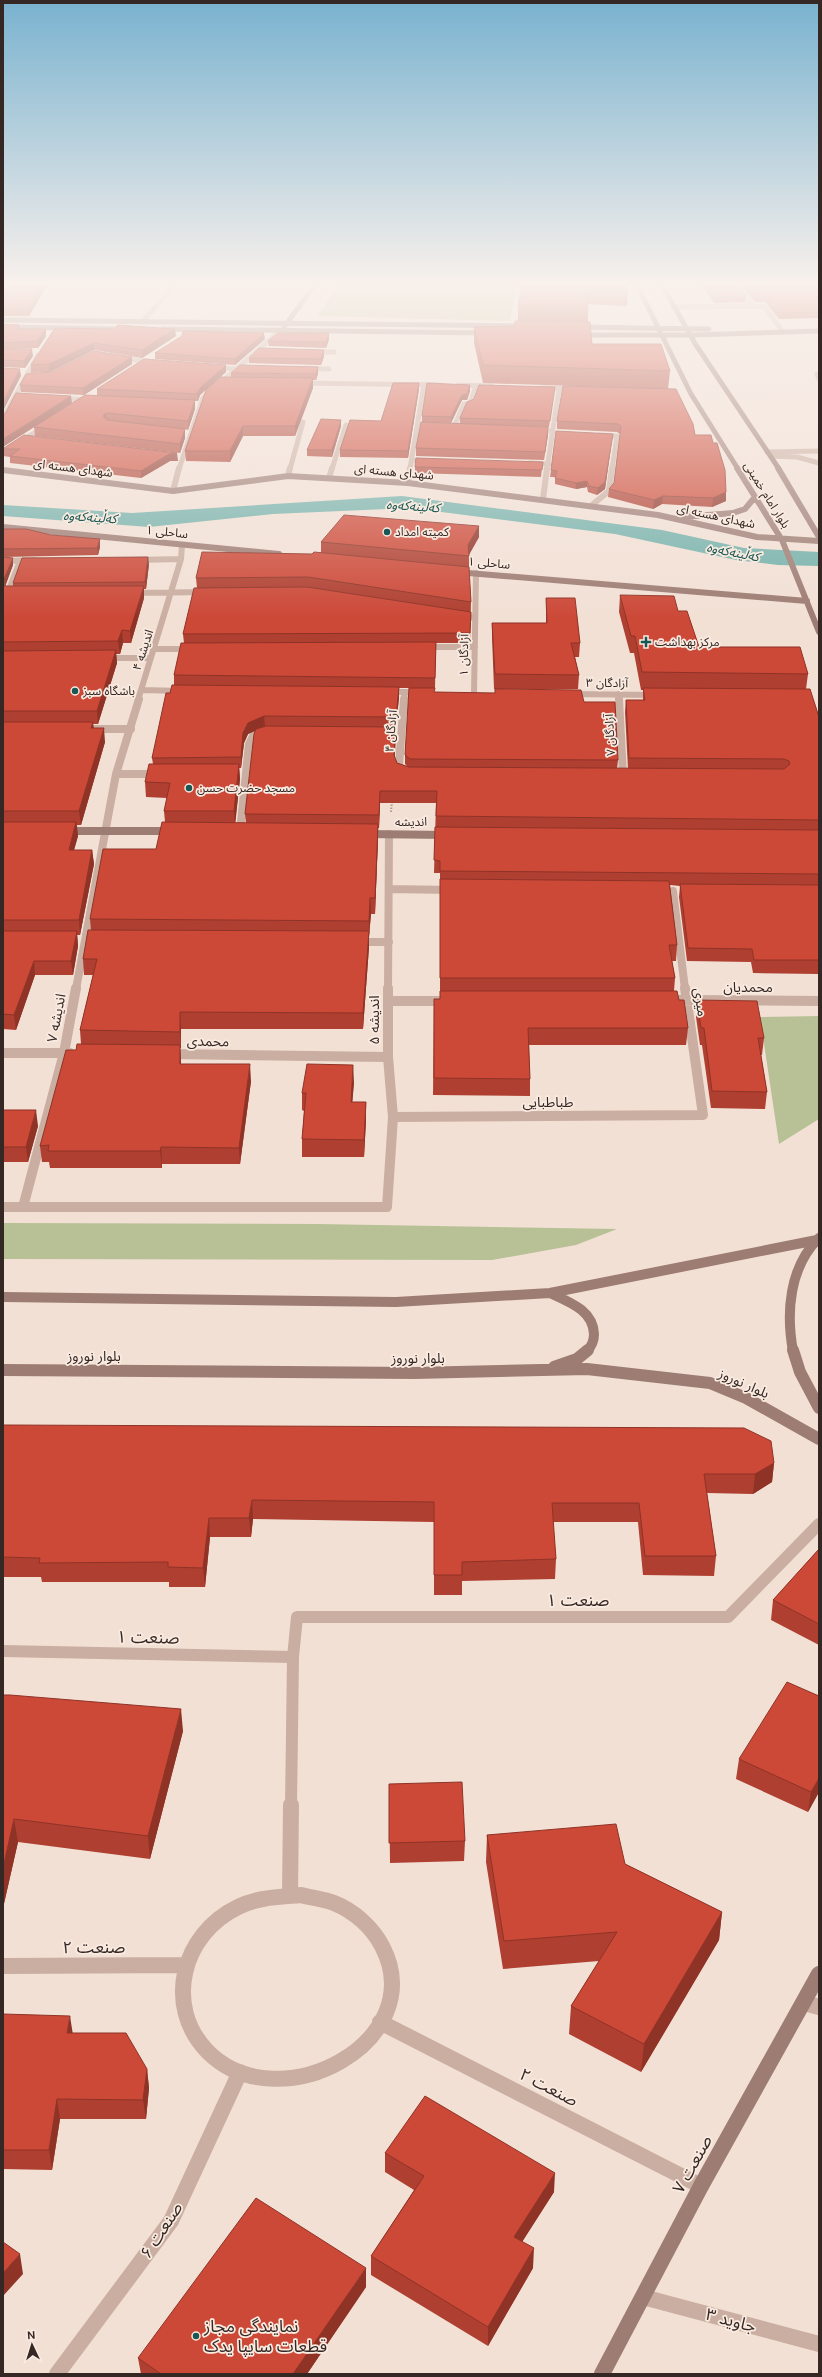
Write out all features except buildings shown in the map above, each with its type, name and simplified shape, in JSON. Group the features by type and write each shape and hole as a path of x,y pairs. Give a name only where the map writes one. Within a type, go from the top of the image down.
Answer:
{"street":[{"path":"4,415 15,396 23,396"},
{"path":"173,491 182,457 203,398 205,396"},
{"path":"408,483 422,396"},
{"path":"454,427 464,404 470,404 473,396"},
{"path":"544,499 558,396"},
{"name":"بلوار امام خمینی","path":"692,396 782,540 796,570 807,601"},
{"name":"بلوار امام خمینی","path":"730,396 769,454 819,537"},
{"path":"55,398 87,400"},
{"path":"74,407 94,398"},
{"path":"193,404 201,405"},
{"path":"288,476 303,422"},
{"path":"3,452 50,423"},
{"path":"329,478 346,425"},
{"path":"417,426 424,426"},
{"path":"447,427 462,428"},
{"path":"530,430 561,433"},
{"path":"183,433 190,434"},
{"path":"592,505 609,491 617,436 593,435"},
{"path":"26,439 34,440"},
{"path":"769,454 819,451"},
{"path":"769,454 819,463"},
{"path":"174,456 182,457"},
{"path":"412,460 434,461"},
{"path":"526,463 549,464"},
{"name":"شهدای هسته ای","path":"3,470 173,491 288,476 408,483 592,505 658,515 757,537 782,540 819,541"},
{"path":"658,515 688,517 734,513 745,509 755,497"},
{"name":"ساحلی ۱","path":"3,527 286,555"},
{"name":"اندیشه ۴","path":"106,831 116,774 131,729 141,690 155,649 181,560 182,545"},
{"path":"3,561 43,560"},
{"path":"127,560 181,560"},
{"path":"15,594 5,594 20,561"},
{"name":"ساحلی ۱","path":"452,571 807,601"},
{"name":"آزادگان ۱","path":"474,693 476,573"},
{"path":"124,593 217,592"},
{"path":"807,601 819,632"},
{"name":"آزادگان ۱","path":"452,614 475,618"},
{"path":"419,647 475,647"},
{"path":"155,649 203,649"},
{"path":"96,658 151,658"},
{"path":"141,690 188,691"},
{"path":"382,692 428,692"},
{"name":"آزادگان ۴","path":"401,770 399,766 405,692"},
{"name":"آزادگان ۳","path":"558,694 666,695"},
{"name":"آزادگان ۷","path":"618,694 623,775"},
{"path":"83,729 131,729"},
{"path":"240,832 243,773 249,744 253,736 270,732"},
{"path":"394,733 402,734"},
{"path":"401,770 417,774"},
{"path":"116,774 170,774"},
{"path":"58,830 185,831"},
{"name":"اندیشه ۷","path":"23,1207 64,1053 106,831"},
{"name":"اندیشه","path":"358,834 453,835"},
{"name":"اندیشه ۵","path":"23,1207 387,1206 393,1117 388,1057 389,834"},
{"path":"389,889 460,890"},
{"name":"میری","path":"673,891 686,1000 704,1115"},
{"path":"349,942 389,942"},
{"name":"محمدیان","path":"670,1000 819,1001"},
{"path":"389,1001 459,1001"},
{"path":"3,1053 80,1053"},
{"name":"محمدی","path":"159,1054 388,1057"},
{"name":"طباطبایی","path":"393,1117 704,1115"},
{"path":"3,1207 23,1207"},
{"path":"3,1297 396,1302 550,1293 818,1239"},
{"path":"818,1239 797,1272 788,1308 791,1347 806,1388 819,1408"},
{"path":"549,1369 582,1356 594,1344 595,1331 590,1315 574,1304 550,1293"},
{"name":"بلوار نوروز","path":"3,1370 415,1373 587,1369 710,1383 746,1398 819,1438"},
{"name":"صنعت ۱","path":"3,1651 293,1657 297,1617 728,1618 819,1524"},
{"path":"290,1896 293,1657"},
{"path":"301,1895 334,1903 362,1920 382,1945 392,1974 389,2006 373,2036 347,2060 313,2075 276,2079 240,2072 212,2055 192,2032 182,2004 182,1976 186,1965 192,1948 212,1924 238,1907 269,1897 301,1895"},
{"name":"صنعت ۲","path":"3,1966 186,1965"},
{"name":"صنعت ۷","path":"602,2374 701,2186 811,2005 819,1974"},
{"name":"صنعت ۲","path":"380,2022 701,2186"},
{"name":"صنعت ۶","path":"57,2374 171,2222 240,2072"},
{"name":"جاوید ۳","path":"642,2297 819,2344"}],"path":[{"path":"389,834 394,775 401,770"}],"green space":[{"path":"819,1016 819,1119 779,1144 760,1017"},
{"path":"3,1223 318,1224 617,1229 576,1245 492,1260 3,1259"}],"water":[{"name":"کەڵینەکەوە","path":"402,496 662,530 744,548 819,552 819,566 778,565 736,560 615,534 410,508 273,514 149,527 3,516 3,505 132,513"}],"place":[{"name":"کمیته امداد","path":"387,532"},
{"name":"مرکز بهداشت","path":"646,642"},
{"name":"باشگاه سبز","path":"75,691"},
{"name":"مسجد حضرت حسن","path":"189,788"},
{"name":"نمایندگی مجاز قطعات سایپا یدک","path":"196,2336"}]}
